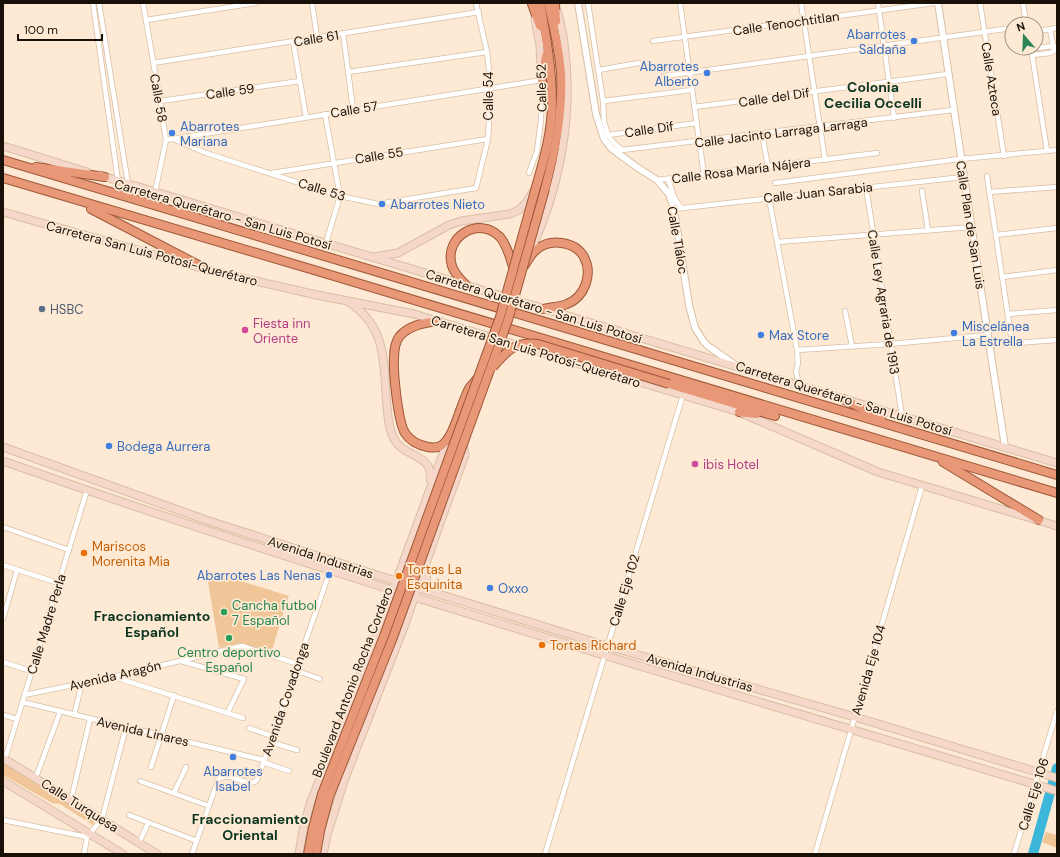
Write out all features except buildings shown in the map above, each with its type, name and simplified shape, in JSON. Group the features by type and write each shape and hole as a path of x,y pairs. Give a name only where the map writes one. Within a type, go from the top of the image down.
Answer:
{"highway":[{"path":"535,3 548,45 542,80"},
{"path":"548,3 558,44"},
{"path":"522,271 545,189 557,138 561,73 556,3"},
{"name":"Boulevard Antonio Rocha Cordero","path":"308,854 314,822 322,794 384,636 500,317 543,165 549,136 552,104 548,45"},
{"path":"7,162 105,177"},
{"name":"Carretera Querétaro - San Luis Potosí","path":"7,162 130,200 900,427 1057,475"},
{"path":"3,178 1057,493"},
{"path":"74,200 208,270"},
{"path":"466,286 452,265 452,247 456,239 464,232 473,228 483,228 492,231 499,236 505,244 513,267"},
{"path":"522,271 530,256 536,249 551,243 561,242 572,246 585,258 588,275 586,287 579,296 568,304 543,309"},
{"name":"Boulevard Antonio Rocha Cordero","path":"316,854 320,831 329,797 392,640 508,320 522,271"},
{"path":"438,321 424,323 409,329 399,337 395,347 393,359 398,408 401,424 405,434 412,441 422,446 434,448 442,445 449,438 470,387 476,380"},
{"path":"489,372 503,356 518,345 530,343 538,344 775,416"},
{"path":"843,399 900,427"},
{"path":"739,412 814,421"},
{"path":"934,456 1040,520"}],"main road":[{"name":"Calle 52","path":"535,3 542,80"},
{"path":"522,271 541,230 565,139 568,106 566,72 564,43 556,3"},
{"path":"3,146 1057,463"},
{"path":"371,257 398,253 449,225 461,221 510,214 519,210 526,203 536,186"},
{"name":"Carretera San Luis Potosí-Querétaro","path":"3,212 208,270 414,314 438,321 739,412 878,472 1057,526"},
{"path":"346,300 362,311 376,330 382,351 388,420 391,431 396,442 404,451 418,457 428,465 431,472 428,493"},
{"name":"Boulevard Antonio Rocha Cordero","path":"299,854 303,830 310,804 388,605 403,560 449,438"},
{"name":"Boulevard Antonio Rocha Cordero","path":"323,854 327,835 345,778 404,627 465,455 463,443"},
{"name":"Avenida Industrias","path":"3,447 206,520 396,581 608,646 855,717 1057,778"},
{"path":"18,466 25,464 30,456"},
{"name":"Avenida Industrias","path":"3,460 144,510 330,571 605,656 1057,791"},
{"path":"87,490 90,486 97,483 105,483"},
{"path":"112,499 120,494 128,492"},
{"path":"144,510 150,500"},
{"path":"202,529 206,520"},
{"path":"403,560 406,569 412,573 419,572 425,566"},
{"path":"377,575 388,576 393,574 397,571 403,560"},
{"path":"425,566 424,573 427,582 433,590 441,595"},
{"path":"378,586 385,594 388,605"},
{"path":"409,612 417,604 432,602"},
{"path":"382,620 388,612 396,611 403,617 404,627"},
{"name":"Calle Turquesa","path":"4,758 157,854"},
{"name":"Calle Turquesa","path":"3,781 88,835 123,854"}],"street":[{"path":"93,3 118,181"},
{"path":"99,3 128,184"},
{"name":"Calle 58","path":"143,3 166,140 155,192"},
{"path":"146,20 256,3"},
{"path":"312,3 317,37"},
{"name":"Calle 54","path":"476,3 488,52 491,88 488,139 476,188"},
{"path":"680,3 704,175"},
{"path":"801,3 825,160"},
{"path":"878,3 894,118"},
{"name":"Calle Tenochtitlan","path":"653,41 934,3"},
{"name":"Calle Plan de San Luis","path":"938,3 1005,447"},
{"name":"Calle Azteca","path":"980,3 1004,156"},
{"path":"1023,3 1025,16"},
{"path":"578,5 589,4 604,102 606,137"},
{"name":"Calle Tláloc","path":"578,5 596,114 606,137 611,148 657,180 669,194 674,209 689,305 695,328 704,342 713,351 740,368"},
{"name":"Calle 61","path":"153,63 479,12"},
{"path":"1044,30 1057,28"},
{"path":"664,76 1004,29"},
{"path":"1050,29 1055,48"},
{"path":"343,33 353,109"},
{"path":"293,41 306,117"},
{"path":"585,46 595,44"},
{"path":"1044,48 1055,48"},
{"path":"1044,51 1055,48"},
{"path":"348,72 488,52"},
{"path":"1032,56 1047,151"},
{"path":"598,70 639,63"},
{"name":"Calle del Dif","path":"694,107 948,74"},
{"name":"Calle 57","path":"166,140 542,80"},
{"name":"Calle 52","path":"529,173 537,151 540,128 542,80"},
{"name":"Calle 59","path":"160,101 300,81"},
{"path":"604,102 692,90"},
{"name":"Calle Jacinto Larraga Larraga","path":"632,150 953,110"},
{"path":"326,114 340,196 326,243"},
{"name":"Calle Dif","path":"606,137 696,123"},
{"path":"762,134 768,167"},
{"name":"Calle Tláloc","path":"606,137 622,150 632,150"},
{"name":"Calle 53","path":"173,139 206,153 340,196 378,204 476,188"},
{"name":"Calle 55","path":"271,173 488,139"},
{"path":"775,183 1057,150"},
{"name":"Calle Rosa María Nájera","path":"657,180 877,153"},
{"path":"115,156 120,157 123,155"},
{"name":"Calle Juan Sarabia","path":"674,209 963,175"},
{"path":"987,176 1011,336"},
{"path":"668,179 674,197 681,208"},
{"name":"Calle Ley Agraria de 1913","path":"866,187 902,416"},
{"path":"989,192 1057,187"},
{"path":"922,191 928,230"},
{"path":"769,198 797,350 798,363 796,371 799,385"},
{"path":"777,242 972,227"},
{"path":"996,235 1057,228"},
{"path":"1002,277 1057,270"},
{"path":"1008,314 1057,310"},
{"path":"846,311 852,346"},
{"path":"797,350 890,344 988,335"},
{"path":"990,345 1057,340"},
{"name":"Calle Eje 102","path":"545,854 683,395"},
{"name":"Avenida Eje 104","path":"815,854 922,486"},
{"name":"Calle Madre Perla","path":"4,758 87,490"},
{"path":"3,527 69,550"},
{"path":"3,565 58,583"},
{"path":"3,619 17,570"},
{"name":"Avenida Covadonga","path":"209,806 218,780 221,777 225,776 250,784 255,782 264,761 330,571"},
{"name":"Avenida Aragón","path":"24,695 113,677 242,646 298,664"},
{"path":"179,660 244,679 228,712"},
{"path":"3,662 31,672"},
{"path":"295,670 320,680"},
{"path":"113,677 228,712 243,718"},
{"path":"74,715 82,683"},
{"path":"151,768 174,695"},
{"name":"Avenida Linares","path":"22,702 264,761 289,771"},
{"name":"Calle Eje 106","path":"1014,854 1040,786 1057,711"},
{"path":"36,778 60,712"},
{"path":"3,715 17,719"},
{"path":"71,800 90,719"},
{"path":"84,854 88,835 102,819 126,728"},
{"path":"249,728 272,736"},
{"path":"270,742 297,750"},
{"path":"174,793 186,767"},
{"path":"140,781 209,806 192,854"},
{"path":"129,815 196,841"},
{"path":"3,820 88,835"},
{"path":"139,843 148,823"}],"shaded area":[{"path":"206,570 289,596 271,653 241,643 219,648"},
{"path":"3,762 95,820 93,825 60,804 52,803 3,775"},
{"path":"1046,832 1057,835 1057,848 1042,842"}],"waterway":[{"path":"1033,854 1057,768"}],"place":[{"name":"Abarrotes Saldaña","path":"914,41"},
{"name":"Abarrotes Alberto","path":"707,73"},
{"name":"Abarrotes Mariana","path":"172,133"},
{"name":"Abarrotes Nieto","path":"382,204"},
{"name":"HSBC","path":"42,309"},
{"name":"Fiesta inn Oriente","path":"245,330"},
{"name":"Miscelánea La Estrella","path":"954,333"},
{"name":"Max Store","path":"761,335"},
{"name":"Bodega Aurrera","path":"109,446"},
{"name":"ibis Hotel","path":"695,464"},
{"name":"Mariscos Morenita Mia","path":"84,553"},
{"name":"Abarrotes Las Nenas","path":"329,575"},
{"name":"Tortas La Esquinita","path":"399,576"},
{"name":"Oxxo","path":"490,588"},
{"name":"Cancha futbol 7 Español","path":"224,612"},
{"name":"Centro deportivo Español","path":"229,638"},
{"name":"Tortas Richard","path":"542,645"},
{"name":"Abarrotes Isabel","path":"233,757"}],"district":[{"name":"Colonia Cecilia Occelli","path":"873,96"},
{"name":"Fraccionamiento Español","path":"152,624"},
{"name":"Fraccionamiento Oriental","path":"250,828"}]}
